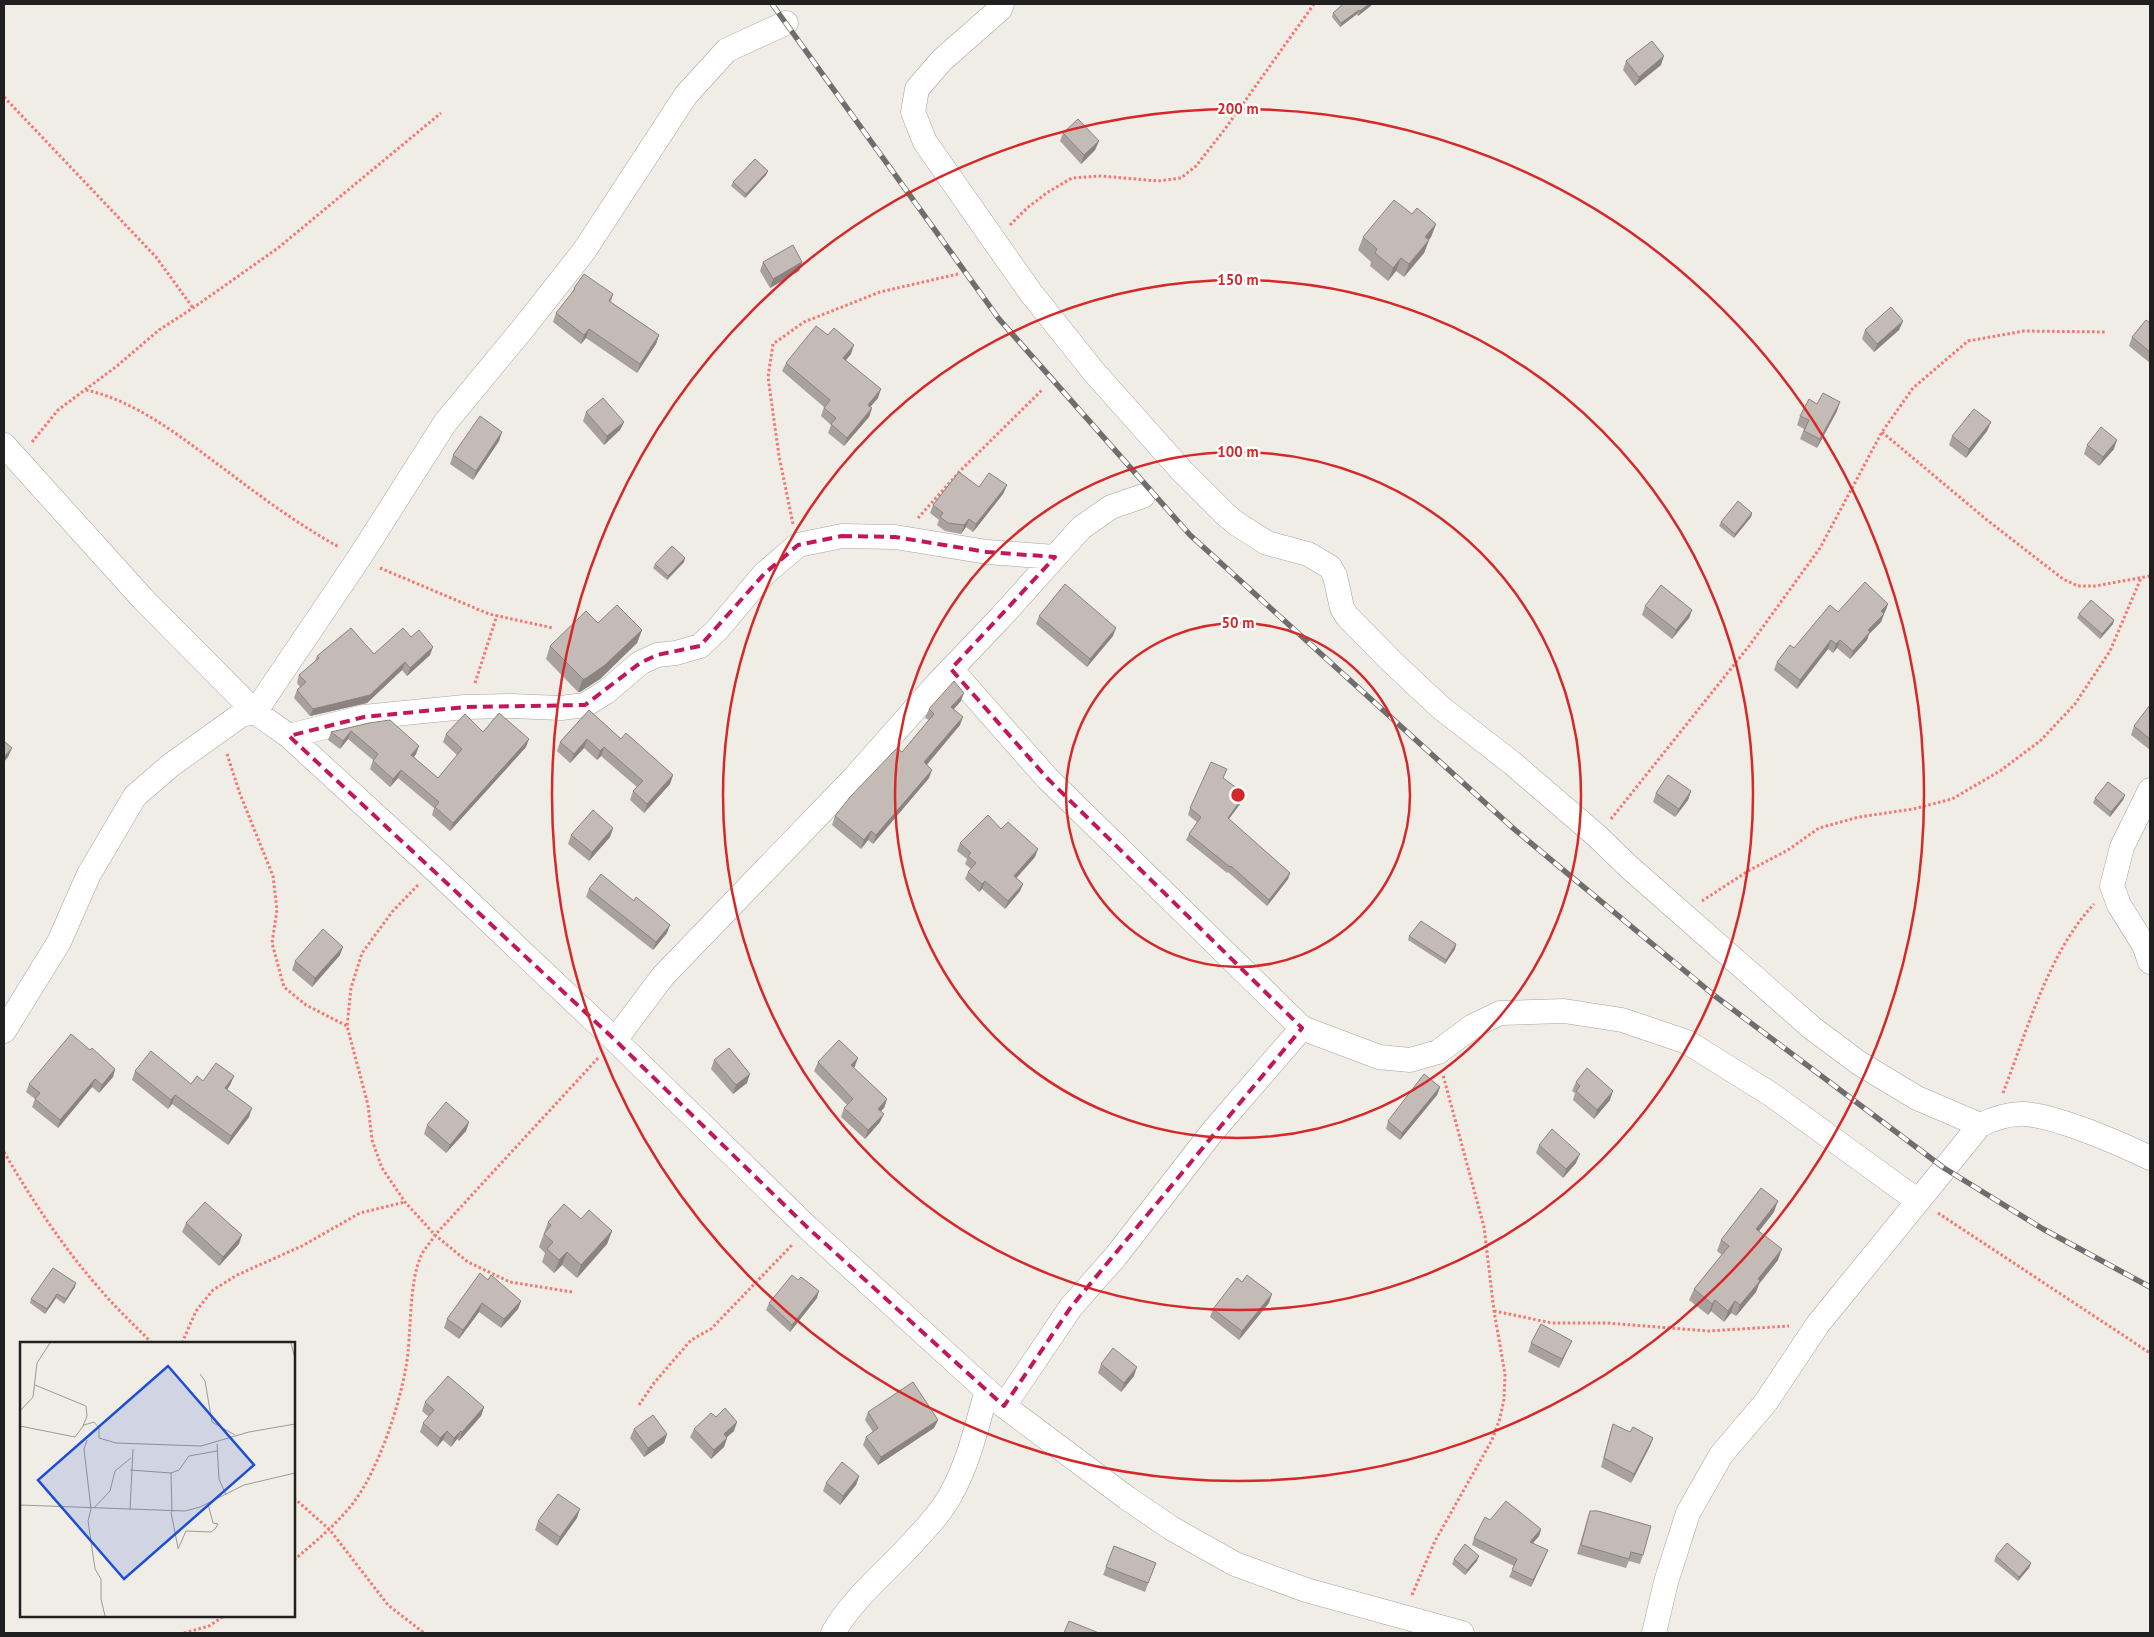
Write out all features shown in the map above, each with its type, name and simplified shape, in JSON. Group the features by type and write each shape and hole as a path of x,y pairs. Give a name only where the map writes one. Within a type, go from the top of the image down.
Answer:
{"street":[{"path":"1002,4 1000,9 942,60 917,89 913,112 925,142 1031,293 1094,372 1182,471 1237,524 1267,543 1308,554 1330,567 1335,576 1342,608 1361,631 1440,707 1512,763 1598,836 1682,914 1812,1028 1859,1063 1917,1098 1987,1122 2024,1114 2058,1122 2132,1149 2150,1158"},
{"path":"4,1031 59,942 89,874 134,796 171,765 241,715 255,712 359,558 445,423 526,326 584,250 686,95 727,50 786,23"},
{"path":"4,445 143,599 255,712 289,736 434,869 615,1040 808,1228 1004,1406 1127,1498 1171,1528 1235,1564 1399,1625 1462,1633"},
{"path":"615,1040 663,976 855,777 1081,528 1111,507 1143,496"},
{"path":"289,736 364,718 466,707 560,708 585,705 606,692 640,663 657,655 676,653 700,646 717,630 764,574 798,546 842,536 895,536 987,552 1055,557"},
{"path":"951,669 1048,778 1302,1028 1379,1057 1410,1060 1438,1052 1473,1026 1500,1013 1564,1011 1622,1020 1687,1042 1772,1095 1918,1201"},
{"path":"2150,790 2122,847 2112,886 2119,905 2144,945 2150,962"},
{"path":"1004,1406 1071,1307 1116,1256 1213,1131 1302,1028"},
{"path":"1654,1633 1666,1582 1688,1514 1721,1455 1766,1402 1818,1324 1918,1201 1987,1122"},
{"path":"833,1633 842,1617 876,1579 917,1539 951,1495 970,1453 987,1390"}],"path":[{"path":"995,242 1027,208 1048,192 1072,178 1101,176 1158,181 1181,178 1196,166 1314,4"},
{"path":"4,97 156,257 193,308"},
{"path":"25,469 27,452 36,436 58,410 86,390 159,330 278,248 441,113"},
{"path":"798,546 779,456 768,376 773,344 804,322 880,292 958,274"},
{"path":"1598,836 1749,646 1820,548 1882,432 1913,388 1968,341 2024,330 2106,332"},
{"path":"895,536 919,516 961,470 1043,389"},
{"path":"86,390 108,395 149,417 198,450 268,502 359,558 422,587 497,615 553,628"},
{"path":"1882,432 1994,525 2063,579 2078,586 2095,586 2150,576"},
{"path":"1682,914 1748,871 1788,850 1819,828 1859,817 1913,809 1952,799 2000,771 2040,741 2075,704 2110,651 2141,578"},
{"path":"466,707 484,659 497,615"},
{"path":"219,732 240,794 273,876 277,910 272,943 284,987 306,1005 347,1026"},
{"path":"434,869 392,912 362,953 351,988 347,1026 368,1105 372,1140 382,1168 406,1202 435,1235 468,1262 510,1282 572,1292"},
{"path":"1987,1122 2056,959 2080,919 2112,886"},
{"path":"295,1559 330,1530 355,1501 375,1464 394,1419 406,1367 414,1278 422,1255 435,1235 615,1040"},
{"path":"1399,1625 1435,1541 1492,1440 1500,1418 1505,1374 1494,1311 1484,1227 1438,1052"},
{"path":"4,1152 33,1201 69,1252 99,1288 151,1342"},
{"path":"1918,1201 2150,1353"},
{"path":"182,1342 196,1311 213,1290 237,1275 302,1246 360,1213 406,1202"},
{"path":"639,1405 654,1383 691,1340 712,1329 808,1228"},
{"path":"1494,1311 1552,1323 1607,1323 1708,1331 1818,1324"},
{"path":"295,1499 330,1530 388,1605 424,1633"},
{"path":"184,1633 209,1626 222,1617"}],"highlighted area":[{"path":"842,536 895,537 987,552 1055,557 951,669 1047,778 1302,1028 1071,1307 1004,1406 808,1228 615,1040 289,736 364,717 465,707 585,705 640,663 657,655 700,646 764,574 798,545"}],"building":[{"path":"1343,4 1369,4 1341,23 1333,13"},
{"path":"1652,41 1664,56 1639,77 1626,61"},
{"path":"1078,119 1099,141 1084,155 1063,133"},
{"path":"755,159 768,171 746,194 733,182"},
{"path":"1394,200 1412,214 1417,208 1436,224 1425,237 1429,240 1409,264 1401,258 1393,268 1375,253 1377,249 1363,237"},
{"path":"793,245 802,262 773,279 763,262"},
{"path":"584,274 613,294 609,301 659,335 640,364 589,329 584,335 556,313"},
{"path":"1891,307 1903,321 1877,344 1865,330"},
{"path":"2146,320 2150,323 2150,352 2132,337"},
{"path":"816,326 828,335 834,328 854,345 843,358 881,389 868,405 872,408 847,438 831,424 836,418 824,408 830,400 786,363"},
{"path":"1823,393 1840,402 1820,439 1804,431 1809,420 1800,416 1809,399 1817,404"},
{"path":"603,398 624,422 607,436 586,412"},
{"path":"1974,409 1991,422 1969,449 1952,436"},
{"path":"480,416 502,432 476,471 453,455"},
{"path":"2101,427 2117,440 2103,457 2087,445"},
{"path":"959,472 979,487 989,473 1007,485 976,524 969,519 964,525 948,523 940,517 943,513 933,505"},
{"path":"1738,501 1752,513 1735,534 1721,522"},
{"path":"672,546 685,558 668,576 655,564"},
{"path":"1865,582 1888,604 1881,611 1884,614 1868,630 1870,632 1853,651 1840,640 1836,644 1831,640 1800,680 1777,662 1790,645 1794,648 1830,605 1838,612"},
{"path":"1065,584 1116,628 1090,659 1039,616"},
{"path":"1661,585 1692,610 1676,630 1645,606"},
{"path":"2091,600 2114,620 2102,634 2079,614"},
{"path":"617,605 642,630 605,665 583,679 550,646 586,611 598,623"},
{"path":"351,628 374,654 403,628 411,637 419,630 433,647 410,668 405,662 370,695 313,709 297,690 306,682 299,675 319,658 317,656"},
{"path":"954,681 964,693 951,707 963,717 924,762 932,770 876,835 871,831 864,840 835,816 850,797 897,748 902,752 934,714 929,709"},
{"path":"2150,705 2150,739 2134,726"},
{"path":"589,710 621,739 626,733 673,775 647,804 633,791 643,781 604,747 600,751 587,739 574,754 560,742"},
{"path":"499,713 529,739 453,823 435,807 439,802 401,770 393,779 373,761 378,754 351,731 343,741 331,732 390,720 419,746 411,755 438,778 462,749 446,734 465,714 483,732"},
{"path":"4,741 12,748 4,757"},
{"path":"1211,762 1227,769 1223,778 1245,794 1228,818 1290,873 1269,900 1231,866 1189,834 1201,817 1190,808"},
{"path":"1668,775 1691,791 1679,809 1656,793"},
{"path":"2108,782 2125,795 2111,812 2095,798"},
{"path":"593,810 613,828 592,852 571,835"},
{"path":"988,815 1001,829 1008,822 1038,849 1014,876 1023,884 1008,901 985,881 982,884 968,872 976,863 968,856 971,853 960,843"},
{"path":"601,874 634,901 636,897 670,925 656,942 589,889"},
{"path":"1421,921 1456,944 1446,960 1409,936"},
{"path":"323,929 343,947 315,978 295,961"},
{"path":"71,1034 90,1050 92,1048 115,1069 102,1085 95,1079 60,1120 35,1099 40,1093 29,1084"},
{"path":"839,1040 858,1058 851,1065 887,1099 878,1109 884,1114 868,1130 844,1108 853,1099 818,1062"},
{"path":"729,1048 750,1074 736,1085 714,1060"},
{"path":"151,1051 191,1084 197,1076 203,1081 216,1063 234,1076 225,1088 252,1108 231,1136 175,1095 171,1100 135,1071"},
{"path":"1587,1068 1613,1091 1597,1110 1576,1091 1580,1086 1576,1082"},
{"path":"1424,1074 1440,1087 1402,1133 1388,1121"},
{"path":"446,1102 469,1122 450,1145 427,1125"},
{"path":"1552,1129 1580,1154 1566,1169 1539,1145"},
{"path":"1761,1188 1778,1201 1756,1229 1782,1249 1758,1279 1760,1281 1740,1305 1735,1301 1728,1311 1715,1300 1712,1304 1694,1289 1729,1246 1721,1240"},
{"path":"205,1202 242,1235 223,1257 186,1223"},
{"path":"564,1204 581,1219 589,1210 612,1231 581,1265 567,1252 559,1260 547,1249 553,1242 544,1234 551,1225 548,1222"},
{"path":"53,1268 76,1283 66,1299 57,1294 47,1309 31,1299"},
{"path":"480,1273 488,1280 491,1275 521,1301 504,1319 482,1303 463,1330 447,1319"},
{"path":"792,1275 798,1280 801,1277 819,1291 792,1325 769,1303"},
{"path":"1247,1275 1272,1294 1242,1331 1213,1309 1237,1278 1242,1282"},
{"path":"1541,1324 1572,1341 1562,1359 1531,1343"},
{"path":"1113,1348 1137,1367 1124,1383 1101,1364"},
{"path":"448,1376 484,1407 462,1432 454,1438 447,1431 440,1438 423,1423 434,1410 425,1402"},
{"path":"913,1382 938,1420 881,1457 866,1437 878,1428 868,1412"},
{"path":"725,1408 737,1422 724,1434 727,1438 714,1450 694,1429 711,1413 716,1417"},
{"path":"653,1415 667,1434 648,1448 634,1429"},
{"path":"1613,1424 1630,1432 1633,1427 1653,1438 1634,1474 1604,1458"},
{"path":"842,1462 859,1476 843,1496 826,1483"},
{"path":"558,1494 580,1509 560,1537 538,1521"},
{"path":"1506,1501 1541,1529 1530,1542 1548,1550 1533,1580 1512,1570 1517,1559 1474,1538 1485,1517 1490,1520"},
{"path":"1590,1511 1598,1511 1651,1526 1643,1555 1631,1552 1629,1559 1581,1545"},
{"path":"2007,1543 2031,1563 2019,1577 1996,1556"},
{"path":"1465,1544 1479,1556 1467,1570 1454,1559"},
{"path":"1114,1546 1156,1563 1148,1583 1106,1567"},
{"path":"1069,1621 1099,1633 1064,1633"}],"railway":[{"path":"772,4 999,319 1190,535 1514,829 1715,996 1944,1168 2043,1229 2150,1287"}]}
